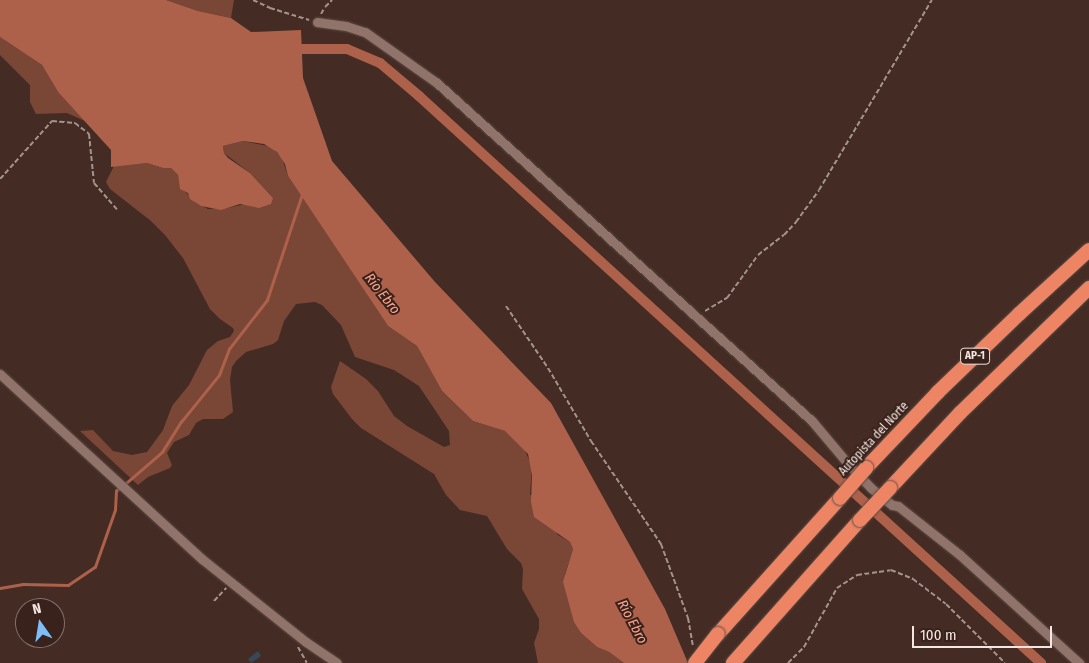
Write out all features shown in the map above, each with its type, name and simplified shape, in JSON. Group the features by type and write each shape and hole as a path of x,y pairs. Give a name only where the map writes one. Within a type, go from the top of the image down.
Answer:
{"highway":[{"name":"Autopista del Norte","path":"695,663 718,634 866,468 938,392 1018,314 1089,250"},
{"name":"AP-1","path":"733,663 860,520 960,413 1089,288"}],"street":[{"path":"317,22 346,26 365,32 437,83 812,420 849,465 871,488 892,505 898,506 960,555 1079,663"},
{"path":"0,374 202,559 337,663"}],"path":[{"path":"253,0 270,8 317,22 325,7 332,0"},
{"path":"696,316 727,298 758,255 784,235 796,222 819,190 932,0"},
{"path":"0,179 52,121 75,123 89,134 94,183 117,209"},
{"path":"506,306 548,368 591,441 661,544 688,618 693,648"},
{"path":"788,663 804,647 837,588 857,575 891,570 913,579 946,604 1005,663"},
{"path":"214,601 231,583"}],"shaded area":[{"path":"166,0 234,0 231,18 198,11"},
{"path":"0,37 42,65 58,92 85,121 67,113 36,114 30,102 30,85 0,55"},
{"path":"243,141 272,147 282,158 288,176 388,326 417,346 442,391 473,421 505,431 524,448 532,467 530,494 558,535 570,542 573,549 565,575 567,596 581,633 597,647 609,652 624,663 538,663 534,643 539,629 539,619 522,589 523,569 521,563 507,549 487,516 460,510 446,495 434,474 361,428 352,419 333,394 331,387 340,361 366,379 378,391 394,416 407,426 444,447 450,445 449,431 419,386 394,370 355,357 341,325 322,305 315,302 296,304 284,321 278,340 273,344 246,352 236,361 232,367 230,380 233,412 223,419 203,419 196,423 189,435 174,442 167,453 172,465 170,468 148,477 138,485 80,431 93,430 113,451 132,455 147,452 163,430 172,406 189,385 207,350 218,341 230,337 234,331 233,328 210,309 183,258 165,235 151,221 110,189 106,182 114,166 147,163 163,168 171,168 178,175 180,186 196,203 208,209 227,208 273,198 250,173 224,153 223,146"}],"water":[{"name":"Río Ebro","path":"0,0 166,0 198,11 231,18 251,32 301,30 303,78 332,161 435,282 551,403 665,609 688,663 624,663 609,652 597,647 581,633 574,622 563,582 573,549 570,542 534,517 531,502 532,475 528,454 505,431 473,421 442,391 417,346 388,326 288,176 285,164 277,152 264,144 243,141 223,146 224,153 228,158 250,173 273,198 271,204 259,208 240,204 221,210 201,206 190,199 188,193 180,189 178,175 171,168 163,168 147,163 111,167 111,150 58,92 42,65 0,37"}],"building":[{"path":"258,651 261,656 251,663 248,659"}],"waterway":[{"path":"289,49 347,49 380,63 419,96 1041,663"},
{"path":"125,484 162,452 181,422 219,375 229,349 267,300 302,194"},
{"path":"0,588 23,584 68,585 95,567 115,510 116,491 120,487"}]}
